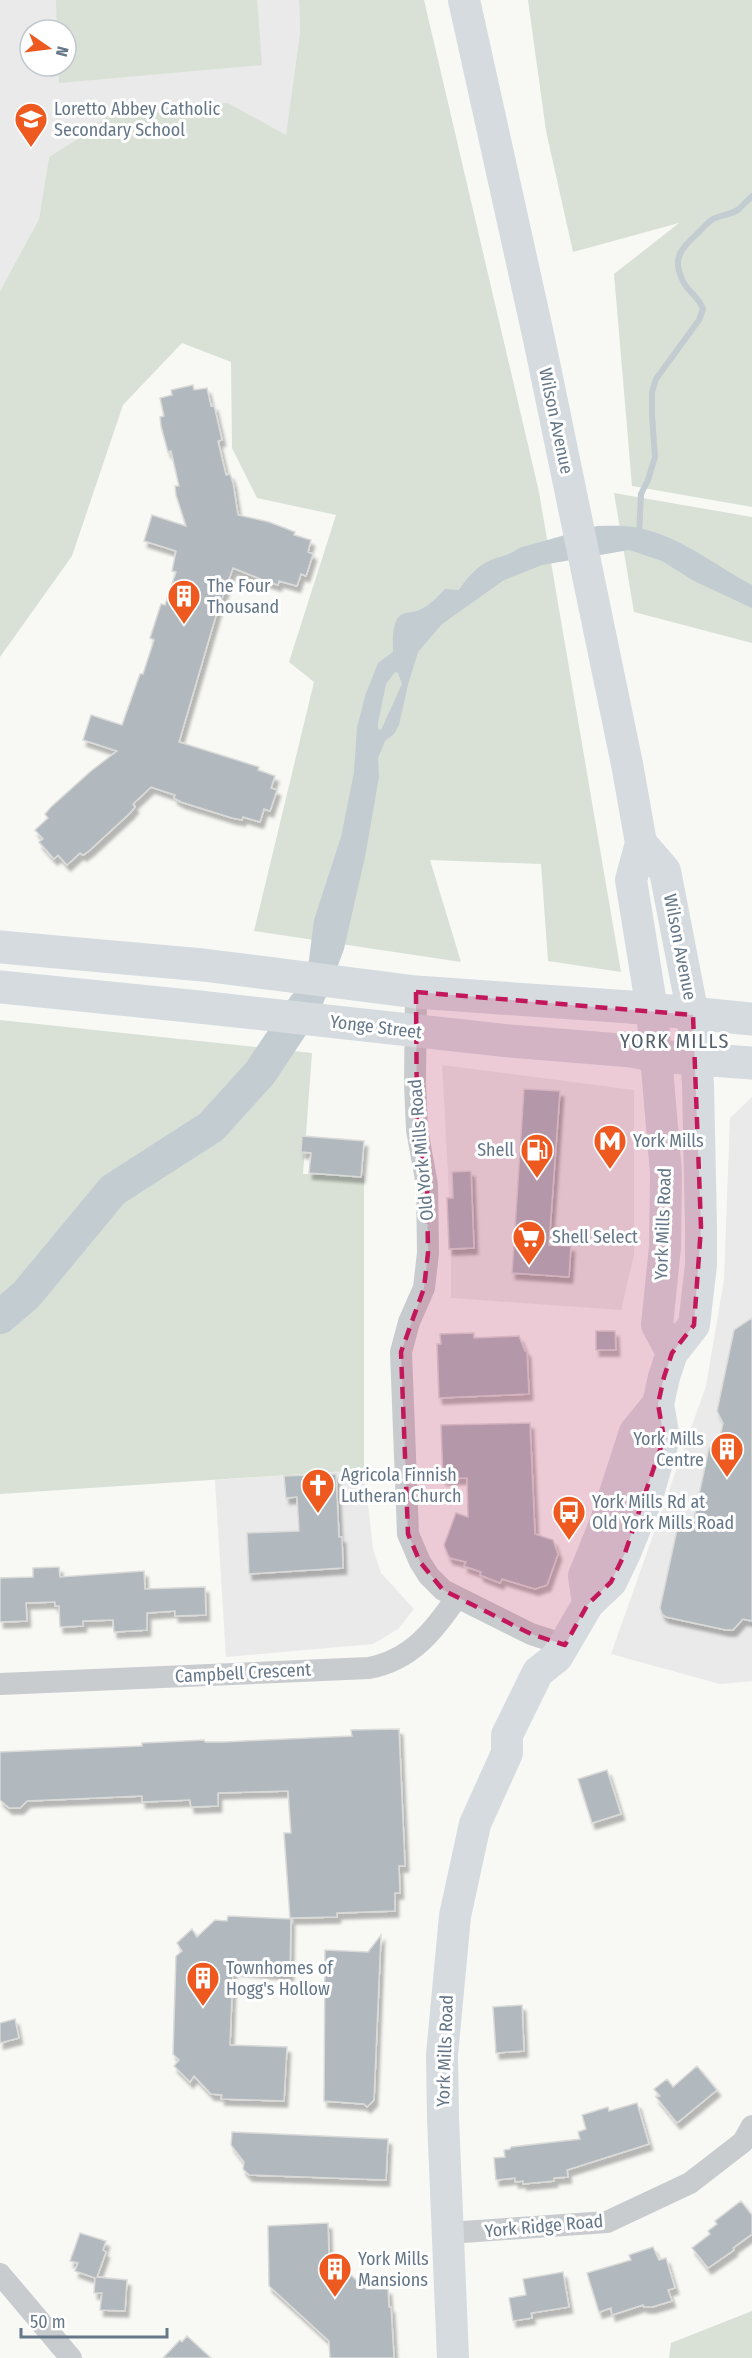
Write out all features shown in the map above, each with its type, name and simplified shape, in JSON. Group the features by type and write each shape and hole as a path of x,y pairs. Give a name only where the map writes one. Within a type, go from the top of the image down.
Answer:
{"main road":[{"name":"Wilson Avenue","path":"464,0 539,339 627,764 641,843 631,880 652,1010 656,1056"},
{"name":"Wilson Avenue","path":"641,843 664,871 693,1014 697,1060"},
{"path":"0,947 203,965 416,992 752,1019"},
{"name":"Yonge Street","path":"0,987 621,1050 656,1056 752,1063"},
{"name":"York Mills Road","path":"656,1056 666,1173 665,1247 657,1325 672,1353"},
{"name":"York Mills Road","path":"453,2358 442,2055 455,1917 475,1824 507,1753 507,1735 538,1672 561,1651 588,1604 584,1576 606,1521 635,1432 658,1404 672,1353 694,1325 701,1265 697,1060"}],"street":[{"name":"Old York Mills Road","path":"416,992 417,1130 427,1185 428,1252 424,1288 408,1322 401,1352 407,1526 410,1542 424,1570 437,1584 457,1598 561,1651"},
{"name":"Campbell Crescent","path":"0,1684 369,1668 398,1659 413,1650 437,1625 457,1598"},
{"name":"York Ridge Road","path":"448,2233 608,2222 690,2183 743,2142 752,2126"},
{"path":"0,2274 71,2358"}],"highlighted area":[{"path":"416,992 693,1015 701,1227 694,1325 672,1353 664,1377 658,1404 664,1438 625,1553 611,1582 588,1604 565,1645 531,1634 443,1590 420,1562 408,1534 401,1352 424,1288 428,1253 427,1185 417,1130"}],"shaded area":[{"name":"Loretto Abbey Catholic Secondary School","path":"0,0 299,0 300,32 286,136 228,103 76,140 49,157 39,219 0,291"},
{"path":"56,0 257,0 262,65 59,83 59,78 78,78 78,18 57,18"},
{"path":"299,0 424,0 539,492 621,972 548,961 541,864 430,860 461,962 254,931 314,682 289,662 336,515 257,498 232,448 231,362 182,343 123,405 72,556 0,657 0,291 39,219 49,157 76,140 119,107 228,103 286,135 300,32"},
{"path":"528,0 752,0 752,507 632,486 614,274 679,223 573,252 546,131"},
{"path":"614,493 752,517 752,643 634,612"},
{"path":"597,526 623,526 655,532 684,545 752,585 752,608 694,581 662,561 629,550 542,565 504,580 442,624 418,652 399,725 394,734 385,741 378,758 379,777 365,857 344,949 331,984 318,1016 278,1045 287,1008 309,960 314,920 341,837 354,772 357,728 365,696 378,663 393,652 397,619 400,615 427,606 445,589 459,590 470,575 490,560 519,548","holes":["395,672 398,673 402,684 381,730 378,729 378,723 386,684"]},
{"path":"0,1020 312,1053 303,1174 364,1176 364,1470 0,1494"},
{"path":"442,1065 634,1090 634,1255 621,1310 451,1298 451,1230"},
{"path":"752,1097 752,1681 720,1684 611,1654 706,1386 724,1280 730,1118"},
{"path":"364,1470 373,1549 381,1573 414,1609 398,1629 373,1644 226,1657 215,1480"},
{"path":"752,2311 752,2358 669,2358 671,2343"}],"building":[{"name":"The Four Thousand","path":"193,385 194,390 207,388 211,406 214,405 222,440 218,441 226,475 230,474 233,483 238,515 269,522 295,532 294,535 311,540 308,552 313,554 306,576 301,574 297,586 279,581 278,585 233,568 217,612 179,742 259,767 258,770 275,776 271,788 277,790 270,811 264,809 260,822 243,817 242,820 232,818 181,802 174,798 175,795 151,787 133,804 135,807 130,813 90,850 83,855 80,853 67,865 58,855 54,859 39,842 43,839 35,830 48,818 45,814 51,807 117,751 83,740 91,715 122,725 154,640 150,638 161,604 165,605 176,572 172,571 176,551 144,541 152,515 186,526 176,495 175,486 179,486 171,451 168,452 161,426 160,417 164,416 160,398 172,395 171,390"},
{"path":"524,1089 560,1091 549,1245 571,1246 569,1277 512,1273"},
{"path":"302,1136 364,1141 361,1177 309,1173 311,1153 301,1152"},
{"path":"471,1171 474,1248 449,1249 447,1198 453,1198 452,1172"},
{"name":"York Mills Centre","path":"752,1318 752,1621 743,1619 733,1630 726,1630 666,1617 660,1608 678,1525 682,1519 694,1518 709,1448 719,1441 723,1423 717,1411 734,1330"},
{"path":"596,1331 615,1331 616,1350 596,1350"},
{"path":"474,1333 474,1338 519,1336 527,1351 529,1394 439,1398 437,1344 441,1344 440,1334"},
{"path":"530,1423 535,1534 553,1540 558,1554 547,1585 535,1589 502,1579 500,1583 480,1575 481,1572 464,1566 466,1562 450,1558 444,1545 456,1513 468,1517 467,1478 443,1479 441,1425"},
{"name":"Agricola Finnish Lutheran Church","path":"336,1474 343,1568 249,1574 247,1533 299,1531 297,1497 286,1498 284,1476"},
{"path":"59,1567 60,1577 144,1571 145,1589 205,1587 206,1615 175,1616 175,1611 147,1613 147,1630 114,1632 113,1620 83,1621 83,1626 60,1627 59,1606 55,1606 55,1602 26,1603 27,1621 0,1622 0,1578 33,1577 33,1568"},
{"path":"399,1729 405,1866 399,1866 400,1893 395,1893 395,1911 337,1913 337,1917 290,1918 284,1833 291,1833 288,1791 218,1793 218,1806 191,1807 190,1800 142,1802 142,1796 27,1801 20,1808 9,1808 0,1800 0,1752 142,1746 142,1743 204,1740 205,1742 224,1742 352,1736 351,1730"},
{"path":"607,1770 621,1814 592,1823 578,1779"},
{"name":"Townhomes of Hogg's Hollow","path":"228,1916 291,1919 290,1975 233,1969 230,2045 287,2047 284,2101 221,2099 222,2095 211,2094 194,2076 190,2082 174,2066 179,2060 173,2054 176,1956 182,1951 177,1943 192,1929 197,1937 215,1920 227,1921"},
{"name":"Townhomes of Hogg's Hollow","path":"381,1935 374,2100 367,2107 364,2104 324,2101 325,1950 368,1952"},
{"path":"522,2005 524,2051 496,2053 493,2007"},
{"path":"15,2019 19,2038 0,2043 0,2023"},
{"path":"697,2066 717,2090 677,2123 656,2097 660,2096 654,2089 667,2079 673,2087"},
{"path":"637,2103 649,2144 567,2170 568,2177 554,2178 554,2181 523,2184 523,2181 515,2182 515,2178 496,2180 494,2158 505,2157 504,2150 511,2147 580,2139 578,2132 586,2129 582,2115 608,2107 609,2111"},
{"path":"232,2132 388,2139 386,2180 249,2175 243,2169 244,2162 231,2145"},
{"path":"741,2201 752,2215 752,2234 708,2268 692,2248 710,2234 708,2231 717,2224 715,2221"},
{"name":"York Mills Mansions","path":"328,2223 329,2255 366,2289 388,2289 394,2358 330,2358 329,2341 269,2286 268,2226"},
{"path":"80,2233 106,2241 103,2250 106,2252 97,2277 127,2280 125,2311 100,2310 102,2293 94,2293 95,2278 75,2271 78,2263 70,2261"},
{"path":"653,2247 659,2260 666,2258 675,2288 668,2290 672,2301 652,2307 643,2305 612,2315 611,2308 599,2312 587,2273 631,2260 629,2255"},
{"path":"563,2272 569,2307 531,2313 532,2318 513,2321 509,2298 526,2295 523,2279"},
{"path":"187,2336 211,2358 163,2358 180,2340 182,2342"}],"waterway":[{"path":"639,535 641,494 655,457 652,392 656,379 699,320 703,309 684,283 679,271 679,258 684,247 709,222 736,211 752,196"},
{"path":"0,1317 26,1295 113,1190 211,1127 260,1073 304,1007"}],"place":[{"name":"Loretto Abbey Catholic Secondary School","path":"31,148"},
{"name":"The Four Thousand","path":"184,625"},
{"name":"York Mills","path":"610,1170"},
{"name":"Shell","path":"537,1179"},
{"name":"Shell Select","path":"529,1266"},
{"name":"York Mills Centre","path":"727,1478"},
{"name":"Agricola Finnish Lutheran Church","path":"318,1514"},
{"name":"York Mills Rd at Old York Mills Road","path":"569,1541"},
{"name":"Townhomes of Hogg's Hollow","path":"203,2007"},
{"name":"York Mills Mansions","path":"335,2298"}],"district":[{"name":"YORK MILLS","path":"675,1041"}]}
